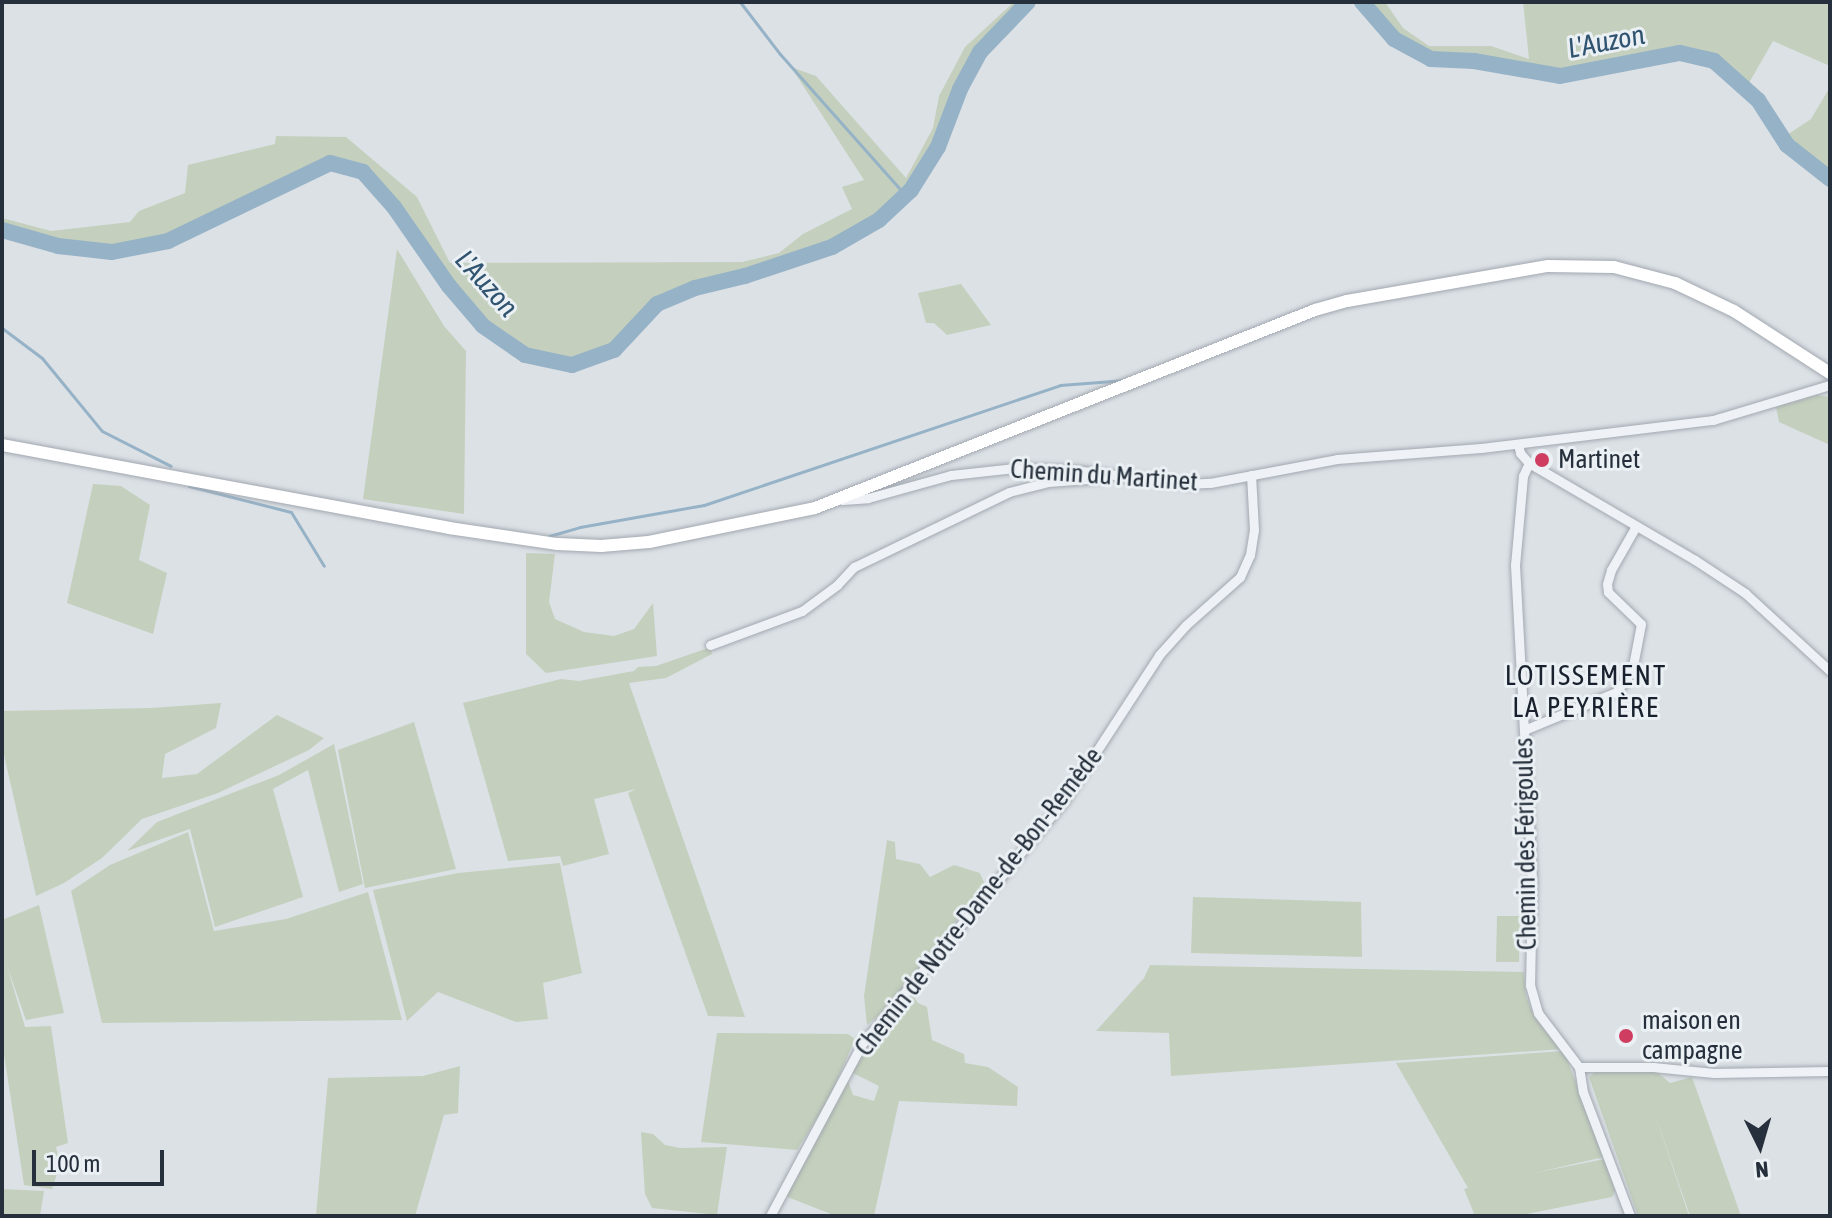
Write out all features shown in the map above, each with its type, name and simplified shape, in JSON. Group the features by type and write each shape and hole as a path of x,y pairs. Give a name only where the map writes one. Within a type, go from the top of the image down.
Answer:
{"main road":[{"path":"2,445 449,528 580,546 649,542 791,513 834,501 1315,310 1464,280 1572,264 1625,269 1707,297 1830,373"},
{"path":"1801,353 1830,364"}],"street":[{"name":"Chemin du Martinet","path":"834,501 868,498 951,475 1015,468 1085,471 1114,478 1188,484 1337,459 1518,444 1730,417 1830,385"},
{"path":"1518,444 1520,453 1529,463 1745,593 1830,671"},
{"name":"Chemin des Férigoules","path":"1529,463 1523,476 1515,565 1532,884 1529,965 1532,997 1538,1013 1579,1067 1583,1092 1630,1216"},
{"name":"Chemin de Notre-Dame-de-Bon-Remède","path":"770,1216 862,1044 1064,801 1159,655 1186,625 1240,577 1250,555 1254,530 1251,475"},
{"path":"710,645 802,611 837,585 854,567 1009,492 1048,482 1114,478"},
{"path":"1524,730 1616,692 1632,671 1641,624 1608,592 1607,584 1611,570 1636,526"},
{"path":"1579,1067 1653,1067 1714,1073 1830,1071"}],"green space":[{"path":"1014,2 1024,2 977,51 934,145 908,189 875,217 830,244 743,273 695,284 656,300 612,345 572,360 526,351 485,324 450,284 394,204 364,171 330,160 166,238 112,250 57,243 2,228 2,218 51,231 130,222 139,211 185,193 188,165 275,144 276,136 346,137 417,197 450,263 742,262 779,253 803,234 852,209 842,187 864,180 791,67 816,76 906,178 933,128 939,96 965,47"},
{"path":"1367,2 1385,2 1403,28 1429,46 1491,46 1529,59 1523,2 1830,2 1830,66 1773,41 1749,83 1715,56 1680,50 1558,73 1431,54 1397,35"},
{"path":"1830,87 1830,173 1789,141 1787,135 1811,119"},
{"path":"397,249 444,326 466,351 464,514 363,499"},
{"path":"961,284 991,325 947,335 934,323 926,323 918,293"},
{"path":"1817,395 1830,397 1830,445 1779,422 1776,407"},
{"path":"93,484 121,486 150,505 139,560 167,573 153,634 67,603"},
{"path":"526,553 555,554 549,602 555,619 584,632 614,636 634,629 653,603 657,656 546,673 526,654"},
{"path":"711,647 712,654 666,678 629,683 745,1017 708,1016 628,793 636,789 594,799 609,854 563,866 560,856 508,861 463,703 561,679 579,681 634,671 638,667 656,666"},
{"path":"221,703 216,728 165,754 162,778 197,774 277,715 324,738 309,750 218,793 142,819 102,858 64,883 36,896 2,746 2,711 151,708"},
{"path":"414,722 456,869 365,888 338,750"},
{"path":"334,744 363,884 339,892 308,770 273,789 303,897 215,927 190,829 127,851 157,822 279,775"},
{"path":"188,832 214,931 286,919 368,892 402,1020 102,1023 71,891 110,865"},
{"path":"887,840 895,842 896,859 920,864 930,877 954,865 980,873 985,885 884,1011 867,1025 864,996"},
{"path":"560,863 582,973 543,983 548,1019 516,1022 438,992 407,1021 373,890 458,873"},
{"path":"1193,897 1361,902 1362,957 1191,953"},
{"path":"39,905 64,1013 26,1020 7,966 25,1027 51,1026 68,1143 56,1147 60,1165 52,1189 24,1185 2,1041 2,920"},
{"path":"1497,916 1520,916 1519,962 1496,962"},
{"path":"1150,965 1524,972 1526,996 1535,1018 1563,1049 1171,1076 1169,1033 1096,1031 1144,978"},
{"path":"910,991 918,1003 927,1007 932,1040 964,1054 965,1063 988,1067 1018,1087 1017,1106 899,1101 874,1216 836,1216 785,1196 848,1081 853,1095 874,1101 879,1086 851,1072"},
{"path":"717,1033 848,1034 855,1039 829,1099 797,1150 701,1142"},
{"path":"1564,1051 1604,1157 1534,1173 1605,1159 1615,1191 1612,1197 1517,1216 1475,1216 1464,1189 1468,1188 1396,1063"},
{"path":"460,1066 458,1113 444,1115 415,1216 316,1216 328,1078 423,1076"},
{"path":"1595,1072 1657,1072 1670,1083 1692,1077 1741,1216 1690,1216 1652,1106 1689,1216 1638,1216 1589,1077"},
{"path":"641,1132 653,1134 665,1145 680,1148 727,1147 717,1215 652,1208 645,1194"},
{"path":"2,1189 44,1191 40,1216 2,1216"}],"waterway":[{"path":"740,2 780,54 906,196"},
{"name":"L'Auzon","path":"2,230 58,246 112,252 168,241 330,163 363,172 394,207 449,286 483,326 525,355 572,365 614,350 657,304 695,288 745,276 832,247 879,220 911,190 938,147 960,89 980,52 1028,2"},
{"name":"L'Auzon","path":"1362,2 1394,39 1431,59 1474,61 1560,76 1680,53 1714,61 1758,100 1787,145 1830,179"},
{"path":"2,328 42,358 102,431 171,466"},
{"path":"549,536 580,527 704,505 1060,385 1126,380"},
{"path":"189,486 291,512 324,566"}],"place":[{"name":"Martinet","path":"1542,460"},
{"name":"maison en campagne","path":"1626,1036"}],"district":[{"name":"LOTISSEMENT LA PEYRIÈRE","path":"1586,691"}]}
